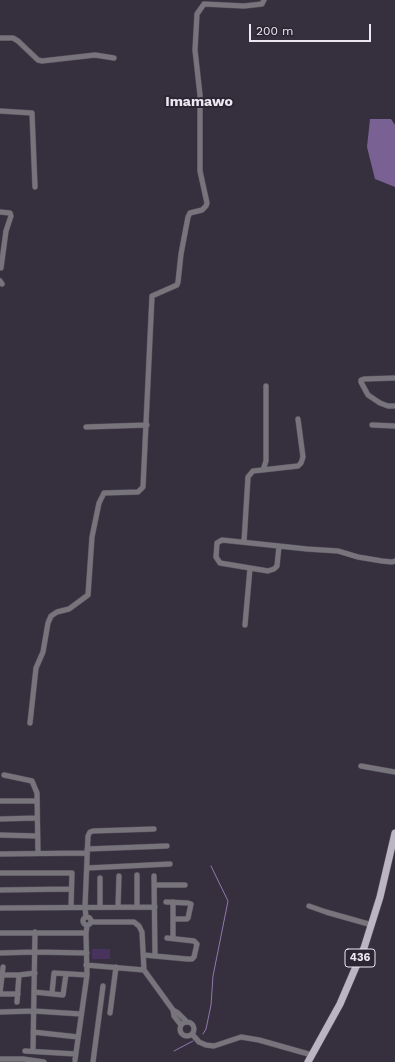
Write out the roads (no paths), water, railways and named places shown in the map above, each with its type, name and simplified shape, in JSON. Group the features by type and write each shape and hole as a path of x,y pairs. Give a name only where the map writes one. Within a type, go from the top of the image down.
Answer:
{"main road":[{"name":"436","path":"308,1062 350,984 372,925 395,833"}],"street":[{"path":"30,723 36,668 43,652 48,623 51,616 57,612 69,609 88,595 92,537 99,503 104,493 138,492 144,487 152,296 177,285 188,216 190,213 202,210 207,203 200,171 200,95 195,50 197,14 204,4 244,6 262,4 264,0"},
{"path":"0,38 13,38 38,60 42,61 95,55 114,58"},
{"path":"0,111 32,113 35,187"},
{"path":"0,212 10,212 11,216 6,231 1,268"},
{"path":"395,378 361,380 368,395 380,403 388,406 395,406"},
{"path":"263,470 266,461 266,386"},
{"path":"244,542 248,477 253,471 298,466 303,457 298,418"},
{"path":"86,427 147,425"},
{"path":"372,426 395,426"},
{"path":"279,546 277,566 268,571 220,563 216,557 217,543 222,540 338,551 358,557 382,561 395,561"},
{"path":"245,624 250,568"},
{"path":"361,766 395,772"},
{"path":"4,775 32,781 37,793 38,853"},
{"path":"0,801 37,801"},
{"path":"0,819 37,818"},
{"path":"25,1051 76,1057 87,975 86,933 89,918 86,917 85,907 88,836 92,830 154,829"},
{"path":"0,835 38,836"},
{"path":"0,854 167,846"},
{"path":"87,868 170,864"},
{"path":"0,873 72,873 71,907"},
{"path":"137,875 137,907"},
{"path":"118,907 119,876"},
{"path":"154,876 155,955"},
{"path":"100,878 100,907"},
{"path":"154,885 185,884"},
{"path":"0,890 72,889"},
{"path":"166,902 191,904 187,919 173,919"},
{"path":"173,902 173,938"},
{"path":"309,906 372,925"},
{"path":"0,908 155,907"},
{"path":"89,924 134,922 139,926 142,932 144,970 173,1010 186,1022 192,1025 194,1029 192,1034"},
{"path":"33,1051 35,932"},
{"path":"0,933 86,933"},
{"path":"144,955 187,959 192,959 194,957 196,942 191,940 167,938"},
{"path":"0,953 87,953"},
{"path":"86,965 144,970"},
{"path":"3,967 0,994 18,994"},
{"path":"110,1013 116,967"},
{"path":"2,975 34,973"},
{"path":"52,993 54,973 87,975"},
{"path":"34,992 63,994 66,974"},
{"path":"17,1002 19,975"},
{"path":"93,1062 103,986"},
{"path":"173,1010 174,1016 181,1025 180,1030 182,1034 186,1036 192,1034"},
{"path":"0,1012 34,1011 81,1014"},
{"path":"181,1025 186,1022"},
{"path":"33,1032 78,1037"},
{"path":"192,1034 200,1042 206,1045 214,1046 242,1037 259,1040 312,1055"},
{"path":"0,1059 23,1059 44,1062"}],"waterway":[{"path":"203,1034 206,1029 211,1005 213,976 228,901 211,866"},
{"path":"174,1051 193,1041"}],"district":[{"name":"Imamawo","path":"199,102"}]}
